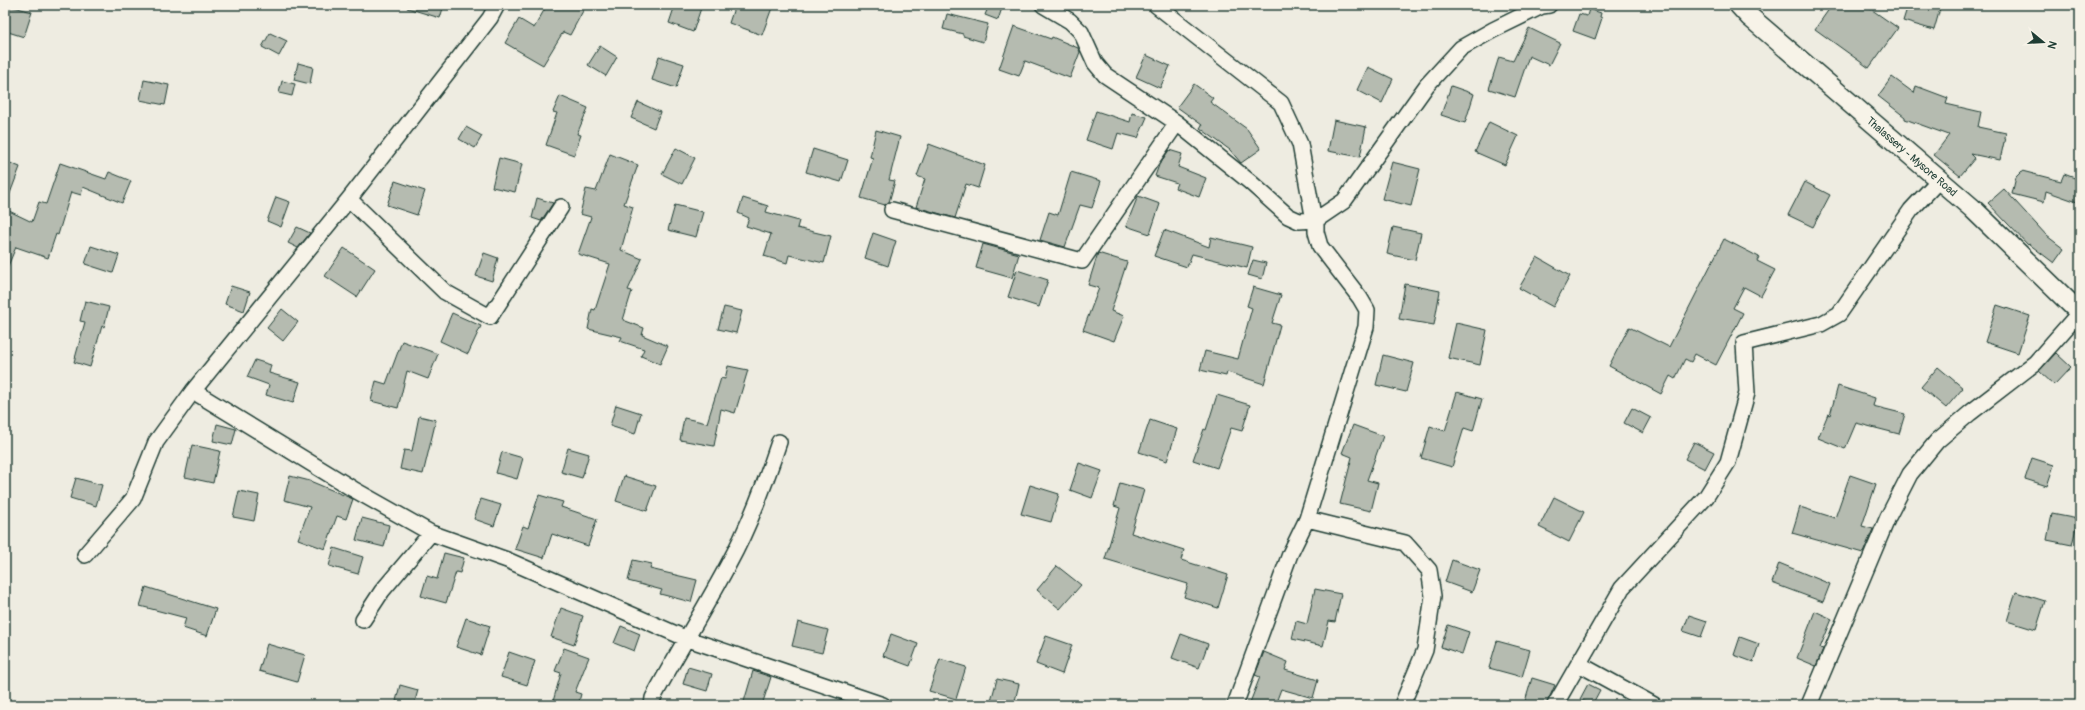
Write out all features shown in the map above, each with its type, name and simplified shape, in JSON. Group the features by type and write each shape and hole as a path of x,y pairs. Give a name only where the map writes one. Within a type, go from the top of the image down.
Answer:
{"main road":[{"name":"Thalassery - Mysore Road","path":"1739,5 1750,17 1972,208 2080,313"}],"street":[{"path":"85,555 133,499 156,442 193,391 349,199 490,18 497,5"},
{"path":"1043,5 1070,21 1081,32 1095,63 1104,75 1177,124 1250,182 1288,216 1299,221 1316,220 1344,201 1426,85 1461,48 1493,30 1542,6 1549,5"},
{"path":"1156,5 1281,103 1300,144 1311,204 1316,220 1316,232 1320,246 1360,298 1367,310 1367,321 1307,519 1290,554 1235,705"},
{"path":"892,210 1082,261 1177,124"},
{"path":"1555,705 1622,588 1706,497 1728,462 1747,393 1744,343 1822,324 1839,314 1911,210 1939,180"},
{"path":"349,199 445,292 490,317 561,207"},
{"path":"1810,705 1888,517 1910,474 1937,441 1970,413 2035,363 2080,313"},
{"path":"193,391 353,489 431,533 507,560 685,638 883,705"},
{"path":"652,705 653,698 685,638 728,565 766,480 779,442"},
{"path":"1307,519 1405,543 1429,570 1433,596 1425,650 1402,705"},
{"path":"364,620 382,591 431,533"},
{"path":"1579,664 1654,705"}],"building":[{"path":"7,5 32,12 24,37 5,31 5,13"},
{"path":"408,5 444,5 440,18 407,8"},
{"path":"547,5 576,5 584,9 570,35 563,32 543,65 505,43 519,19 534,28"},
{"path":"675,5 702,5 693,32 669,23"},
{"path":"735,5 773,5 762,35 729,23"},
{"path":"989,5 1002,8 998,20 985,15"},
{"path":"1832,5 1865,5 1898,28 1869,68 1815,29"},
{"path":"1908,5 1941,5 1934,30 1903,21"},
{"path":"1589,9 1601,13 1600,17 1602,18 1595,39 1573,31 1579,14 1587,16"},
{"path":"947,14 988,24 983,42 963,36 963,34 943,29"},
{"path":"1014,26 1051,39 1052,37 1078,48 1080,52 1070,78 1025,61 1019,76 999,69"},
{"path":"1529,28 1560,43 1549,65 1529,56 1515,97 1489,89 1499,57 1513,61"},
{"path":"270,33 287,41 279,56 262,47"},
{"path":"600,46 617,57 606,76 588,65"},
{"path":"1146,55 1170,66 1160,88 1136,77"},
{"path":"659,56 684,64 676,88 652,80"},
{"path":"298,63 313,67 310,84 294,80"},
{"path":"1368,67 1393,79 1382,103 1357,90"},
{"path":"1892,77 1914,93 1916,86 1948,98 1946,104 1981,112 1978,127 2006,133 2000,160 1971,154 1975,158 1960,176 1934,155 1949,135 1905,119 1905,117 1878,96"},
{"path":"144,80 169,85 165,105 140,100"},
{"path":"282,81 295,84 292,96 279,93"},
{"path":"1194,84 1213,98 1210,102 1247,129 1261,149 1241,163 1230,150 1200,128 1202,125 1177,107"},
{"path":"1451,86 1474,94 1465,123 1441,115"},
{"path":"560,96 588,108 577,134 581,135 574,155 546,145 557,113 553,112"},
{"path":"638,102 660,112 654,128 631,118"},
{"path":"1096,111 1130,122 1132,113 1147,117 1138,138 1118,133 1113,149 1086,140"},
{"path":"1334,120 1366,127 1360,157 1328,151"},
{"path":"1489,122 1518,136 1505,165 1475,152"},
{"path":"466,127 482,136 475,148 459,139"},
{"path":"876,130 900,137 889,180 895,181 889,202 885,205 861,198 873,158 870,157"},
{"path":"929,144 985,165 978,188 966,184 955,218 916,207 925,179 917,176"},
{"path":"676,148 695,158 682,184 662,174"},
{"path":"813,149 848,160 841,182 806,172"},
{"path":"1169,150 1182,154 1178,167 1206,178 1199,197 1175,188 1177,183 1155,176 1159,165"},
{"path":"610,154 638,165 624,204 633,207 621,250 642,259 628,290 632,291 623,320 644,328 642,335 668,346 660,364 641,356 644,349 620,341 622,337 588,329 592,309 595,310 610,264 578,254 591,217 580,214 586,189 596,191"},
{"path":"499,158 522,164 515,192 492,187"},
{"path":"5,161 20,167 6,204 5,204"},
{"path":"1392,162 1420,169 1411,206 1382,199"},
{"path":"60,163 106,179 109,172 131,181 122,203 83,187 81,195 71,192 58,235 56,234 48,258 16,247 5,273 5,209 32,222 39,202 46,204"},
{"path":"2022,171 2061,181 2064,174 2080,180 2080,203 2046,191 2044,202 2012,194 2016,177"},
{"path":"1071,172 1101,181 1092,208 1080,205 1065,247 1040,240 1049,212 1058,215"},
{"path":"395,181 425,191 417,215 387,205"},
{"path":"1805,182 1830,195 1813,227 1788,215"},
{"path":"2004,189 2047,236 2064,249 2054,263 2029,244 2028,245 1988,203"},
{"path":"1138,196 1160,204 1150,234 1126,226"},
{"path":"276,197 290,202 281,227 267,221"},
{"path":"537,198 553,203 541,221 532,218"},
{"path":"743,198 768,206 766,212 799,221 797,228 831,236 824,263 789,255 787,263 764,256 771,234 746,226 749,218 738,213"},
{"path":"675,205 703,212 696,237 668,230"},
{"path":"297,227 310,233 298,248 288,243"},
{"path":"1393,227 1421,233 1415,260 1387,254"},
{"path":"1164,230 1209,247 1211,237 1252,247 1247,268 1192,254 1187,267 1154,256"},
{"path":"873,233 896,241 888,266 865,258"},
{"path":"1724,239 1759,257 1757,261 1775,270 1761,296 1744,287 1733,308 1743,313 1716,365 1695,354 1691,362 1685,359 1675,379 1670,376 1661,394 1609,366 1629,327 1669,347"},
{"path":"983,244 1019,254 1012,278 976,268"},
{"path":"91,246 119,255 113,273 85,264"},
{"path":"344,248 375,269 357,297 325,276"},
{"path":"484,253 498,258 492,281 476,276"},
{"path":"1098,253 1127,262 1111,311 1124,316 1114,341 1083,330 1099,288 1088,285"},
{"path":"1537,257 1570,276 1553,307 1519,288"},
{"path":"1253,260 1266,263 1262,279 1248,275"},
{"path":"1017,270 1048,280 1039,307 1008,297"},
{"path":"1405,284 1440,291 1434,325 1399,319"},
{"path":"231,286 250,292 244,311 225,304"},
{"path":"1253,287 1281,295 1272,323 1280,325 1264,384 1227,372 1226,376 1200,370 1205,351 1238,359 1252,308 1247,306"},
{"path":"85,301 109,307 104,327 102,326 90,367 74,362 85,322 80,321"},
{"path":"1997,305 2030,316 2018,353 1985,342"},
{"path":"724,307 742,311 736,333 718,329"},
{"path":"282,309 298,322 283,341 267,328"},
{"path":"452,313 481,326 468,354 440,341"},
{"path":"1456,323 1487,330 1480,365 1448,358"},
{"path":"402,341 438,354 428,379 407,371 398,408 371,401 376,381 386,384"},
{"path":"2056,353 2071,367 2054,385 2039,371"},
{"path":"1383,355 1414,363 1406,392 1376,385"},
{"path":"255,360 271,365 269,373 300,382 293,403 266,395 269,385 247,377"},
{"path":"728,366 748,370 735,413 721,409 714,446 680,440 684,418 707,423 721,378 725,379"},
{"path":"1938,367 1963,388 1946,408 1921,387"},
{"path":"1838,386 1875,398 1873,406 1905,414 1899,434 1856,423 1845,449 1818,438 1828,414 1830,415"},
{"path":"1457,392 1482,399 1473,431 1464,428 1452,467 1421,458 1430,426 1445,431"},
{"path":"1217,395 1250,405 1242,431 1231,428 1217,468 1193,460 1204,429 1206,430"},
{"path":"616,405 641,413 635,434 610,426"},
{"path":"1632,408 1651,418 1643,433 1624,423"},
{"path":"419,416 436,420 423,474 400,469 404,450 412,451"},
{"path":"1150,420 1177,429 1167,461 1139,452"},
{"path":"217,424 236,429 232,445 213,441"},
{"path":"1353,425 1383,436 1367,480 1378,483 1371,511 1340,504 1352,457 1342,453"},
{"path":"1694,442 1714,452 1705,469 1685,459"},
{"path":"192,445 220,451 213,483 185,477"},
{"path":"568,448 589,454 582,478 561,472"},
{"path":"502,452 523,458 517,479 496,473"},
{"path":"2032,458 2054,465 2047,486 2025,479"},
{"path":"1079,463 1102,471 1092,498 1070,490"},
{"path":"1850,475 1876,484 1862,526 1873,529 1863,553 1792,533 1800,507 1835,518"},
{"path":"290,476 310,481 353,499 346,519 337,516 325,549 298,539 310,507 284,500"},
{"path":"624,476 656,486 647,511 616,501"},
{"path":"76,478 102,485 96,506 70,498"},
{"path":"1120,483 1144,490 1131,533 1184,550 1181,560 1228,575 1218,608 1184,597 1188,584 1105,559 1120,508 1114,506"},
{"path":"1030,485 1059,494 1051,522 1021,514"},
{"path":"239,491 259,495 254,521 233,517"},
{"path":"539,495 563,502 561,507 597,519 588,546 552,534 544,558 515,549 523,526 528,528"},
{"path":"1554,497 1584,512 1569,542 1539,527"},
{"path":"481,499 501,505 494,526 474,519"},
{"path":"2052,514 2078,519 2072,545 2047,540"},
{"path":"362,518 389,525 384,547 356,540"},
{"path":"334,548 363,557 358,574 329,566"},
{"path":"444,553 464,558 460,573 456,572 446,603 421,596 427,576 437,579"},
{"path":"633,560 652,564 650,569 697,580 691,602 660,594 662,590 628,581"},
{"path":"1452,560 1480,570 1472,592 1445,582"},
{"path":"1779,563 1830,584 1823,602 1772,583"},
{"path":"1057,566 1081,585 1060,609 1037,590"},
{"path":"146,587 216,609 207,636 183,628 186,618 140,606"},
{"path":"1315,589 1341,594 1335,622 1329,621 1323,646 1292,639 1296,621 1307,624"},
{"path":"2016,592 2045,601 2036,630 2007,621"},
{"path":"561,608 583,616 574,645 551,637"},
{"path":"1815,611 1832,619 1820,648 1823,649 1816,666 1797,658"},
{"path":"1689,615 1707,621 1701,637 1683,631"},
{"path":"466,618 490,626 481,655 456,647"},
{"path":"798,622 828,630 822,653 792,646"},
{"path":"1448,625 1469,632 1462,654 1441,647"},
{"path":"621,626 640,634 634,651 614,643"},
{"path":"891,634 918,644 910,666 883,656"},
{"path":"1181,634 1208,644 1199,668 1172,658"},
{"path":"1046,636 1072,645 1062,674 1036,664"},
{"path":"1740,637 1759,644 1753,662 1734,655"},
{"path":"1497,641 1530,650 1522,677 1489,668"},
{"path":"267,644 305,655 297,682 259,671"},
{"path":"564,648 589,657 575,692 581,694 578,705 552,705 561,673 555,671"},
{"path":"509,652 535,661 527,685 501,677"},
{"path":"1264,652 1288,662 1285,670 1318,680 1313,698 1281,689 1275,705 1249,705 1260,677 1255,675"},
{"path":"940,659 966,667 956,699 929,691"},
{"path":"688,667 712,674 707,691 683,684"},
{"path":"753,671 771,677 762,705 743,705"},
{"path":"1532,678 1555,685 1546,705 1524,705"},
{"path":"997,679 1019,684 1014,705 990,705"},
{"path":"1588,684 1600,690 1592,705 1580,699"},
{"path":"400,685 418,690 414,705 396,701"}]}
